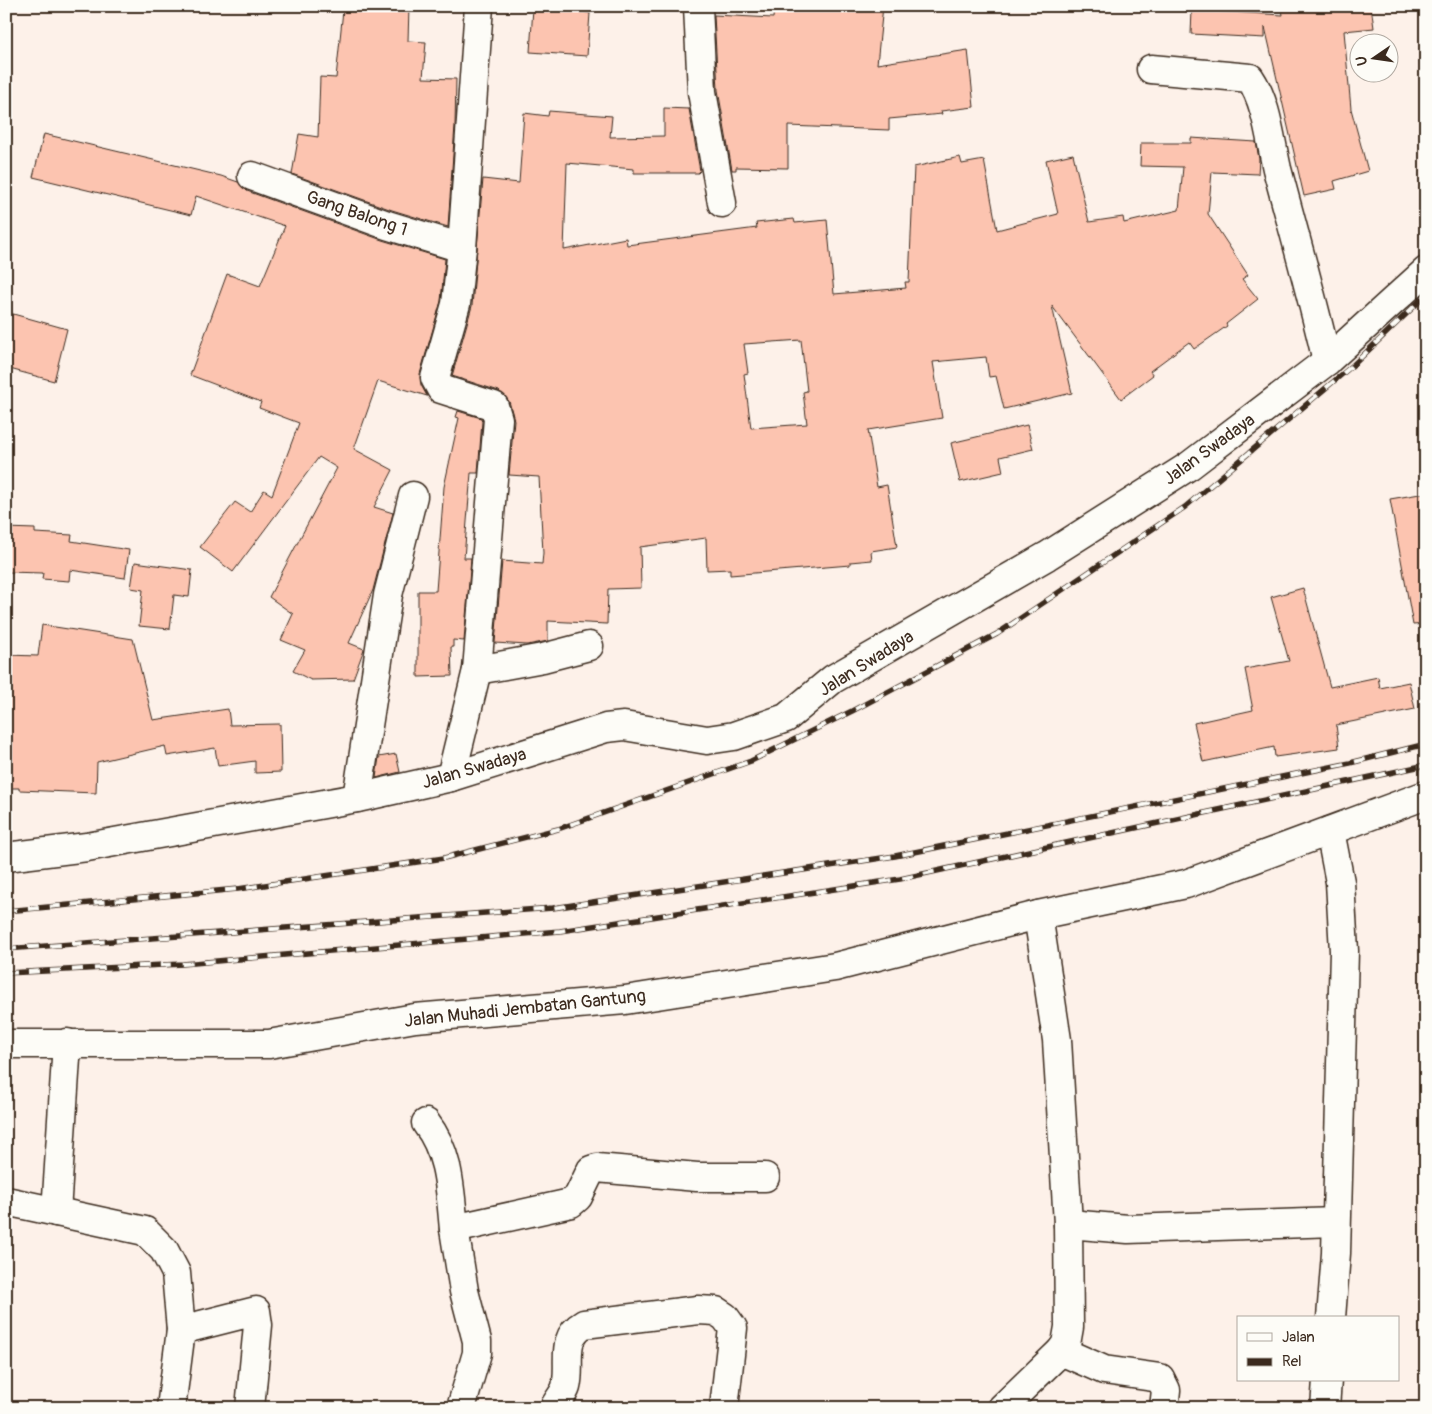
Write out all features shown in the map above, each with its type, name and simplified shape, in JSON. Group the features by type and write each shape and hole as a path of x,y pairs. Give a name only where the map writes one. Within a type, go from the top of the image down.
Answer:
{"street":[{"path":"451,777 477,670 498,418 494,406 441,389 435,378 456,304 462,248 479,6"},
{"path":"698,6 702,92 722,203"},
{"path":"1151,69 1250,78 1259,91 1267,130 1292,225 1308,275 1327,361"},
{"name":"Gang Balong 1","path":"252,176 387,225 462,248"},
{"name":"Jalan Swadaya","path":"6,857 87,847 357,798 451,777 606,728 624,726 707,740 734,736 778,721 833,679 1047,556 1189,466 1327,361 1426,271"},
{"path":"357,798 388,595 413,496"},
{"path":"477,670 544,658 589,646"},
{"name":"Jalan Muhadi Jembatan Gantung","path":"6,1044 270,1044 415,1018 625,1000 835,967 1038,915 1186,884 1426,795"},
{"path":"1330,830 1340,882 1344,951 1336,1222 1331,1316"},
{"path":"1002,1408 1061,1351 1066,1344 1069,1327 1068,1224 1057,1040 1038,915"},
{"path":"56,1212 68,1043"},
{"path":"426,1123 438,1138 445,1162 464,1291 477,1340 477,1353 461,1408"},
{"path":"454,1229 571,1202 578,1197 591,1170 596,1168 697,1176 764,1177"},
{"path":"6,1201 145,1230 164,1250 176,1273 181,1330 171,1408"},
{"path":"1068,1224 1128,1229 1336,1222"},
{"path":"554,1408 566,1387 568,1341 577,1328 584,1324 698,1310 716,1311 725,1317 733,1328 724,1408"},
{"path":"181,1330 256,1311 258,1325 250,1408"},
{"path":"1061,1351 1104,1370 1160,1378 1166,1390 1164,1408"},
{"path":"1325,1408 1328,1382"}],"building":[{"path":"376,6 409,7 408,41 426,42 423,78 456,79 448,227 392,210 292,174 299,134 318,137 320,77 336,78 343,10 376,12"},
{"path":"774,6 883,6 877,64 968,50 974,107 941,111 942,114 889,119 889,130 788,126 788,168 736,167 736,170 732,170 718,90 714,15 773,18"},
{"path":"1306,6 1371,6 1374,28 1344,31 1351,109 1368,171 1334,181 1336,189 1304,196 1265,27 1265,38 1191,34 1192,10 1283,15 1282,9"},
{"path":"533,8 590,13 587,56 530,52"},
{"path":"664,108 689,109 700,171 698,173 634,173 634,169 567,163 564,250 626,238 627,245 757,228 756,223 794,219 795,223 827,220 834,294 906,288 905,282 909,282 914,167 960,157 962,164 984,160 997,230 1058,214 1046,160 1073,154 1089,222 1123,217 1124,223 1179,210 1183,167 1140,166 1141,143 1191,143 1191,138 1256,142 1259,159 1258,174 1212,172 1208,214 1248,275 1242,279 1258,299 1226,324 1227,326 1194,349 1189,342 1150,371 1153,375 1121,399 1052,306 1072,393 1004,409 996,376 989,377 986,357 933,362 942,418 868,430 877,487 887,485 897,547 871,551 872,560 850,562 850,565 730,575 730,569 707,570 706,538 640,547 641,588 608,589 607,624 548,621 548,641 527,645 495,643 502,561 542,564 543,553 539,477 509,475 514,420 509,401 499,391 452,376 472,306 483,179 519,183 524,113 548,116 549,111 612,116 610,137 664,136","holes":["801,340 807,391 803,392 807,424 751,428 744,374 748,373 744,344"]},
{"path":"44,134 221,176 238,182 247,191 382,240 445,259 441,301 420,374 421,385 427,396 378,381 354,449 393,470 374,507 393,513 373,590 349,643 364,649 353,679 311,680 293,671 305,650 281,640 293,614 269,597 337,468 319,457 233,572 200,547 235,502 250,512 264,490 272,495 299,423 259,408 261,402 190,375 227,274 260,286 285,226 196,196 191,215 33,177"},
{"path":"6,312 67,329 54,381 6,368"},
{"path":"458,411 481,418 482,421 478,473 471,473 464,558 471,558 464,641 453,640 453,647 451,647 452,676 418,677 418,591 436,591 444,487 459,418 456,417"},
{"path":"1027,425 1033,449 1000,457 1003,472 960,482 951,443"},
{"path":"1426,493 1426,624 1413,625 1390,499"},
{"path":"6,528 35,529 35,533 72,535 71,541 129,550 125,578 70,570 69,581 42,579 43,573 6,572"},
{"path":"135,562 192,570 189,597 174,595 170,629 139,626 143,590 131,588"},
{"path":"1303,588 1330,687 1378,677 1380,688 1409,682 1415,709 1336,725 1339,748 1275,757 1274,747 1203,762 1194,723 1253,710 1245,669 1289,661 1271,597"},
{"path":"42,625 133,639 153,720 228,709 230,725 280,724 281,772 255,773 255,761 218,766 215,748 167,756 165,746 97,762 96,793 6,788 6,655 38,656"},
{"path":"396,754 400,772 376,778 379,757"}],"railway":[{"path":"6,911 238,889 444,858 558,829 751,761 852,711 997,634 1185,507 1353,365 1426,295"},
{"path":"6,949 553,908 895,856 1350,763 1426,744"},
{"path":"6,973 183,964 560,931 900,879 1426,765"}]}
